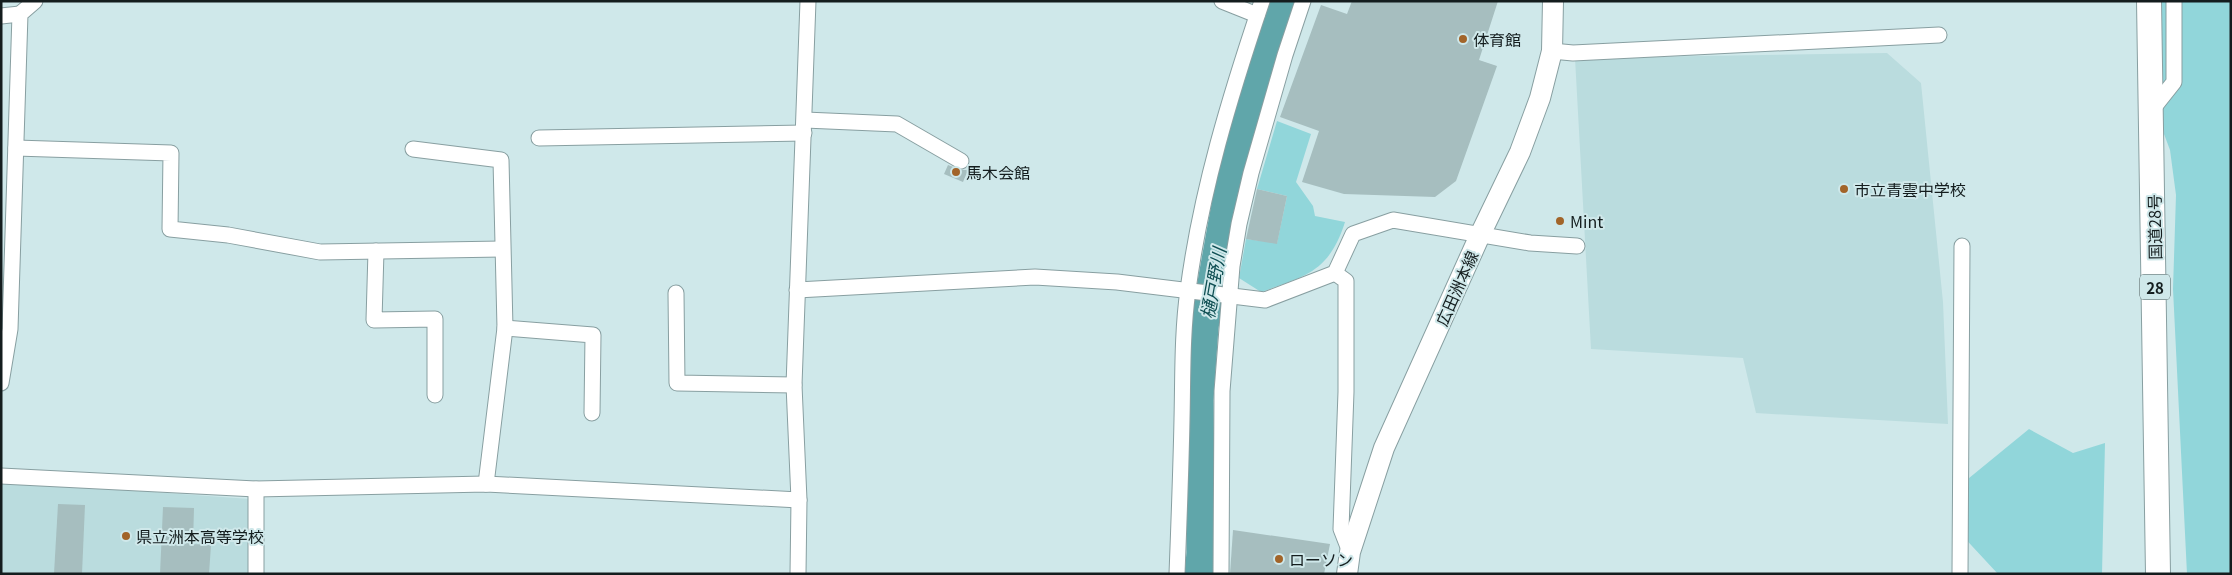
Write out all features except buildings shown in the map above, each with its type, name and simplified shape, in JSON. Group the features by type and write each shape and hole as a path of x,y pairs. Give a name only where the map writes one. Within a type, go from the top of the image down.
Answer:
{"highway":[{"name":"国道28号","path":"2149,1 2158,574"}],"main road":[{"name":"広田洲本線","path":"1347,574 1350,552 1384,448 1480,235 1520,152 1540,98 1552,51 1553,1"}],"street":[{"path":"1,16 20,14 35,1"},
{"path":"798,574 799,500 794,385 805,126 808,1"},
{"path":"1177,574 1183,351 1188,292 1199,224 1217,144 1259,8 1222,1"},
{"path":"1222,574 1222,391 1232,266 1251,173 1285,55 1303,1"},
{"path":"2151,111 2174,82 2174,1"},
{"path":"1,384 10,328 8,173 16,148 20,14"},
{"path":"1552,51 1583,53 1940,35"},
{"path":"538,138 805,126 896,124 961,162"},
{"path":"16,148 171,153 170,229 228,236 320,252 502,249"},
{"path":"413,149 501,160 504,328 486,484"},
{"path":"797,290 1035,277 1117,282 1266,300 1335,273 1354,234 1393,220 1530,243 1577,246"},
{"path":"1960,574 1962,246"},
{"path":"376,251 374,320 435,319 435,395"},
{"path":"1335,273 1346,281 1346,392 1341,529 1350,552"},
{"path":"676,293 676,383 794,385"},
{"path":"504,328 593,336 592,413"},
{"path":"1,476 256,489 486,484 799,500"},
{"path":"256,489 256,574"}],"shaded area":[{"path":"2159,1 2231,1 2231,574 2187,574 2173,289 2176,195 2170,150 2158,118"},
{"path":"1887,53 1921,83 1943,302 1948,424 1756,413 1743,358 1591,349 1575,58"},
{"path":"1277,121 1311,134 1296,182 1313,206 1315,216 1345,222 1339,239 1331,252 1314,270 1261,292 1239,278 1246,239 1277,243 1287,196 1257,189"},
{"path":"2029,429 2073,453 2105,443 2102,574 1998,574 1959,532 1963,483"},
{"name":"県立洲本高等学校","path":"1,481 250,499 250,574 1,574"}],"waterway":[{"name":"樋戸野川","path":"1199,574 1201,553 1199,400 1204,327 1233,166 1283,1"}],"place":[{"name":"体育館","path":"1463,39"},
{"name":"馬木会館","path":"956,172"},
{"name":"市立青雲中学校","path":"1844,189"},
{"name":"Mint","path":"1560,221"},
{"name":"県立洲本高等学校","path":"126,536"},
{"name":"ローソン","path":"1279,559"}]}
